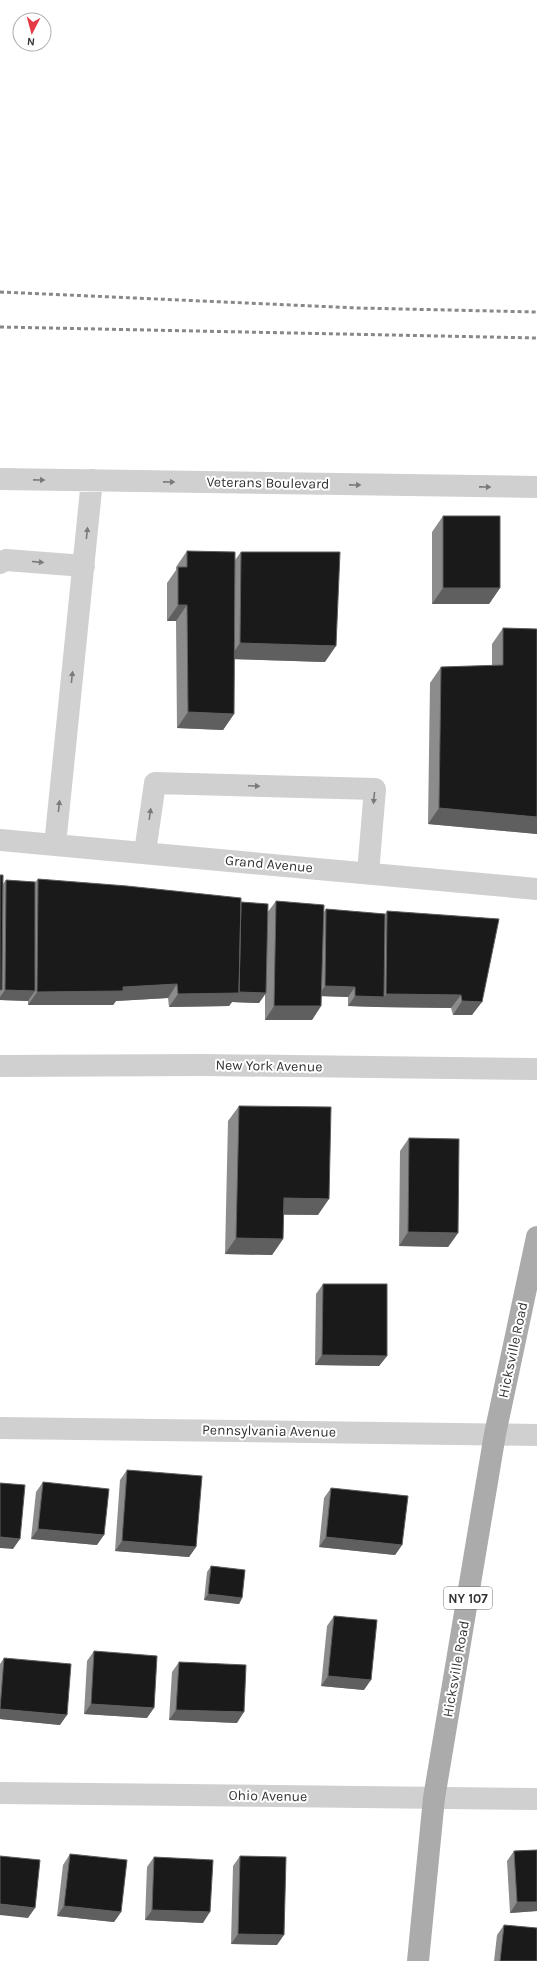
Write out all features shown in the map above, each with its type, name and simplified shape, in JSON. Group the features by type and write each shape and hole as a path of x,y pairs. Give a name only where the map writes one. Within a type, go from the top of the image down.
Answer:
{"main road":[{"name":"Hicksville Road","path":"418,1961 434,1798 495,1434 537,1237"}],"street":[{"name":"Veterans Boulevard","path":"0,479 537,488"},
{"path":"55,845 92,480"},
{"path":"0,563 6,560 84,566"},
{"path":"145,852 155,783 375,789 368,873"},
{"name":"Grand Avenue","path":"0,840 145,852 537,889"},
{"name":"New York Avenue","path":"0,1066 202,1065 537,1069"},
{"name":"Pennsylvania Avenue","path":"0,1428 537,1435"},
{"name":"Ohio Avenue","path":"0,1793 537,1799"}],"building":[{"path":"443,516 500,516 500,588 443,588"},
{"path":"187,551 235,552 234,714 188,712 187,605 178,605 178,567 187,567"},
{"path":"241,552 340,552 336,646 240,643"},
{"path":"503,628 537,629 537,817 439,808 441,667 503,665"},
{"path":"0,875 3,875 2,990 0,990"},
{"path":"38,879 127,886 241,898 239,993 178,994 177,984 123,987 123,991 37,992"},
{"path":"6,880 35,882 35,991 5,990"},
{"path":"276,901 324,905 321,1006 274,1006"},
{"path":"241,902 268,904 266,993 239,992"},
{"path":"326,909 385,914 384,997 355,996 355,987 325,986"},
{"path":"387,911 499,919 482,1002 462,1001 461,995 386,994"},
{"path":"239,1106 331,1107 329,1199 284,1198 283,1239 236,1238"},
{"path":"409,1138 459,1139 458,1233 408,1232"},
{"path":"323,1284 387,1284 387,1356 322,1355"},
{"path":"127,1470 202,1476 196,1547 122,1541"},
{"path":"43,1482 109,1489 104,1535 38,1529"},
{"path":"0,1483 25,1485 20,1539 0,1537"},
{"path":"331,1488 408,1496 402,1545 326,1537"},
{"path":"211,1566 245,1570 242,1598 208,1594"},
{"path":"334,1616 377,1620 371,1680 328,1676"},
{"path":"94,1651 157,1656 154,1708 91,1704"},
{"path":"4,1658 71,1664 67,1715 0,1709"},
{"path":"179,1662 246,1665 244,1712 176,1710"},
{"path":"537,1850 537,1902 517,1902 514,1851"},
{"path":"70,1854 127,1860 121,1912 64,1906"},
{"path":"0,1856 40,1860 35,1908 0,1904"},
{"path":"240,1856 286,1857 284,1935 238,1934"},
{"path":"154,1857 213,1860 210,1912 152,1910"},
{"path":"504,1925 537,1928 537,1961 500,1961"}],"railway":[{"path":"0,292 358,308 537,312"},
{"path":"0,327 537,338"}]}
